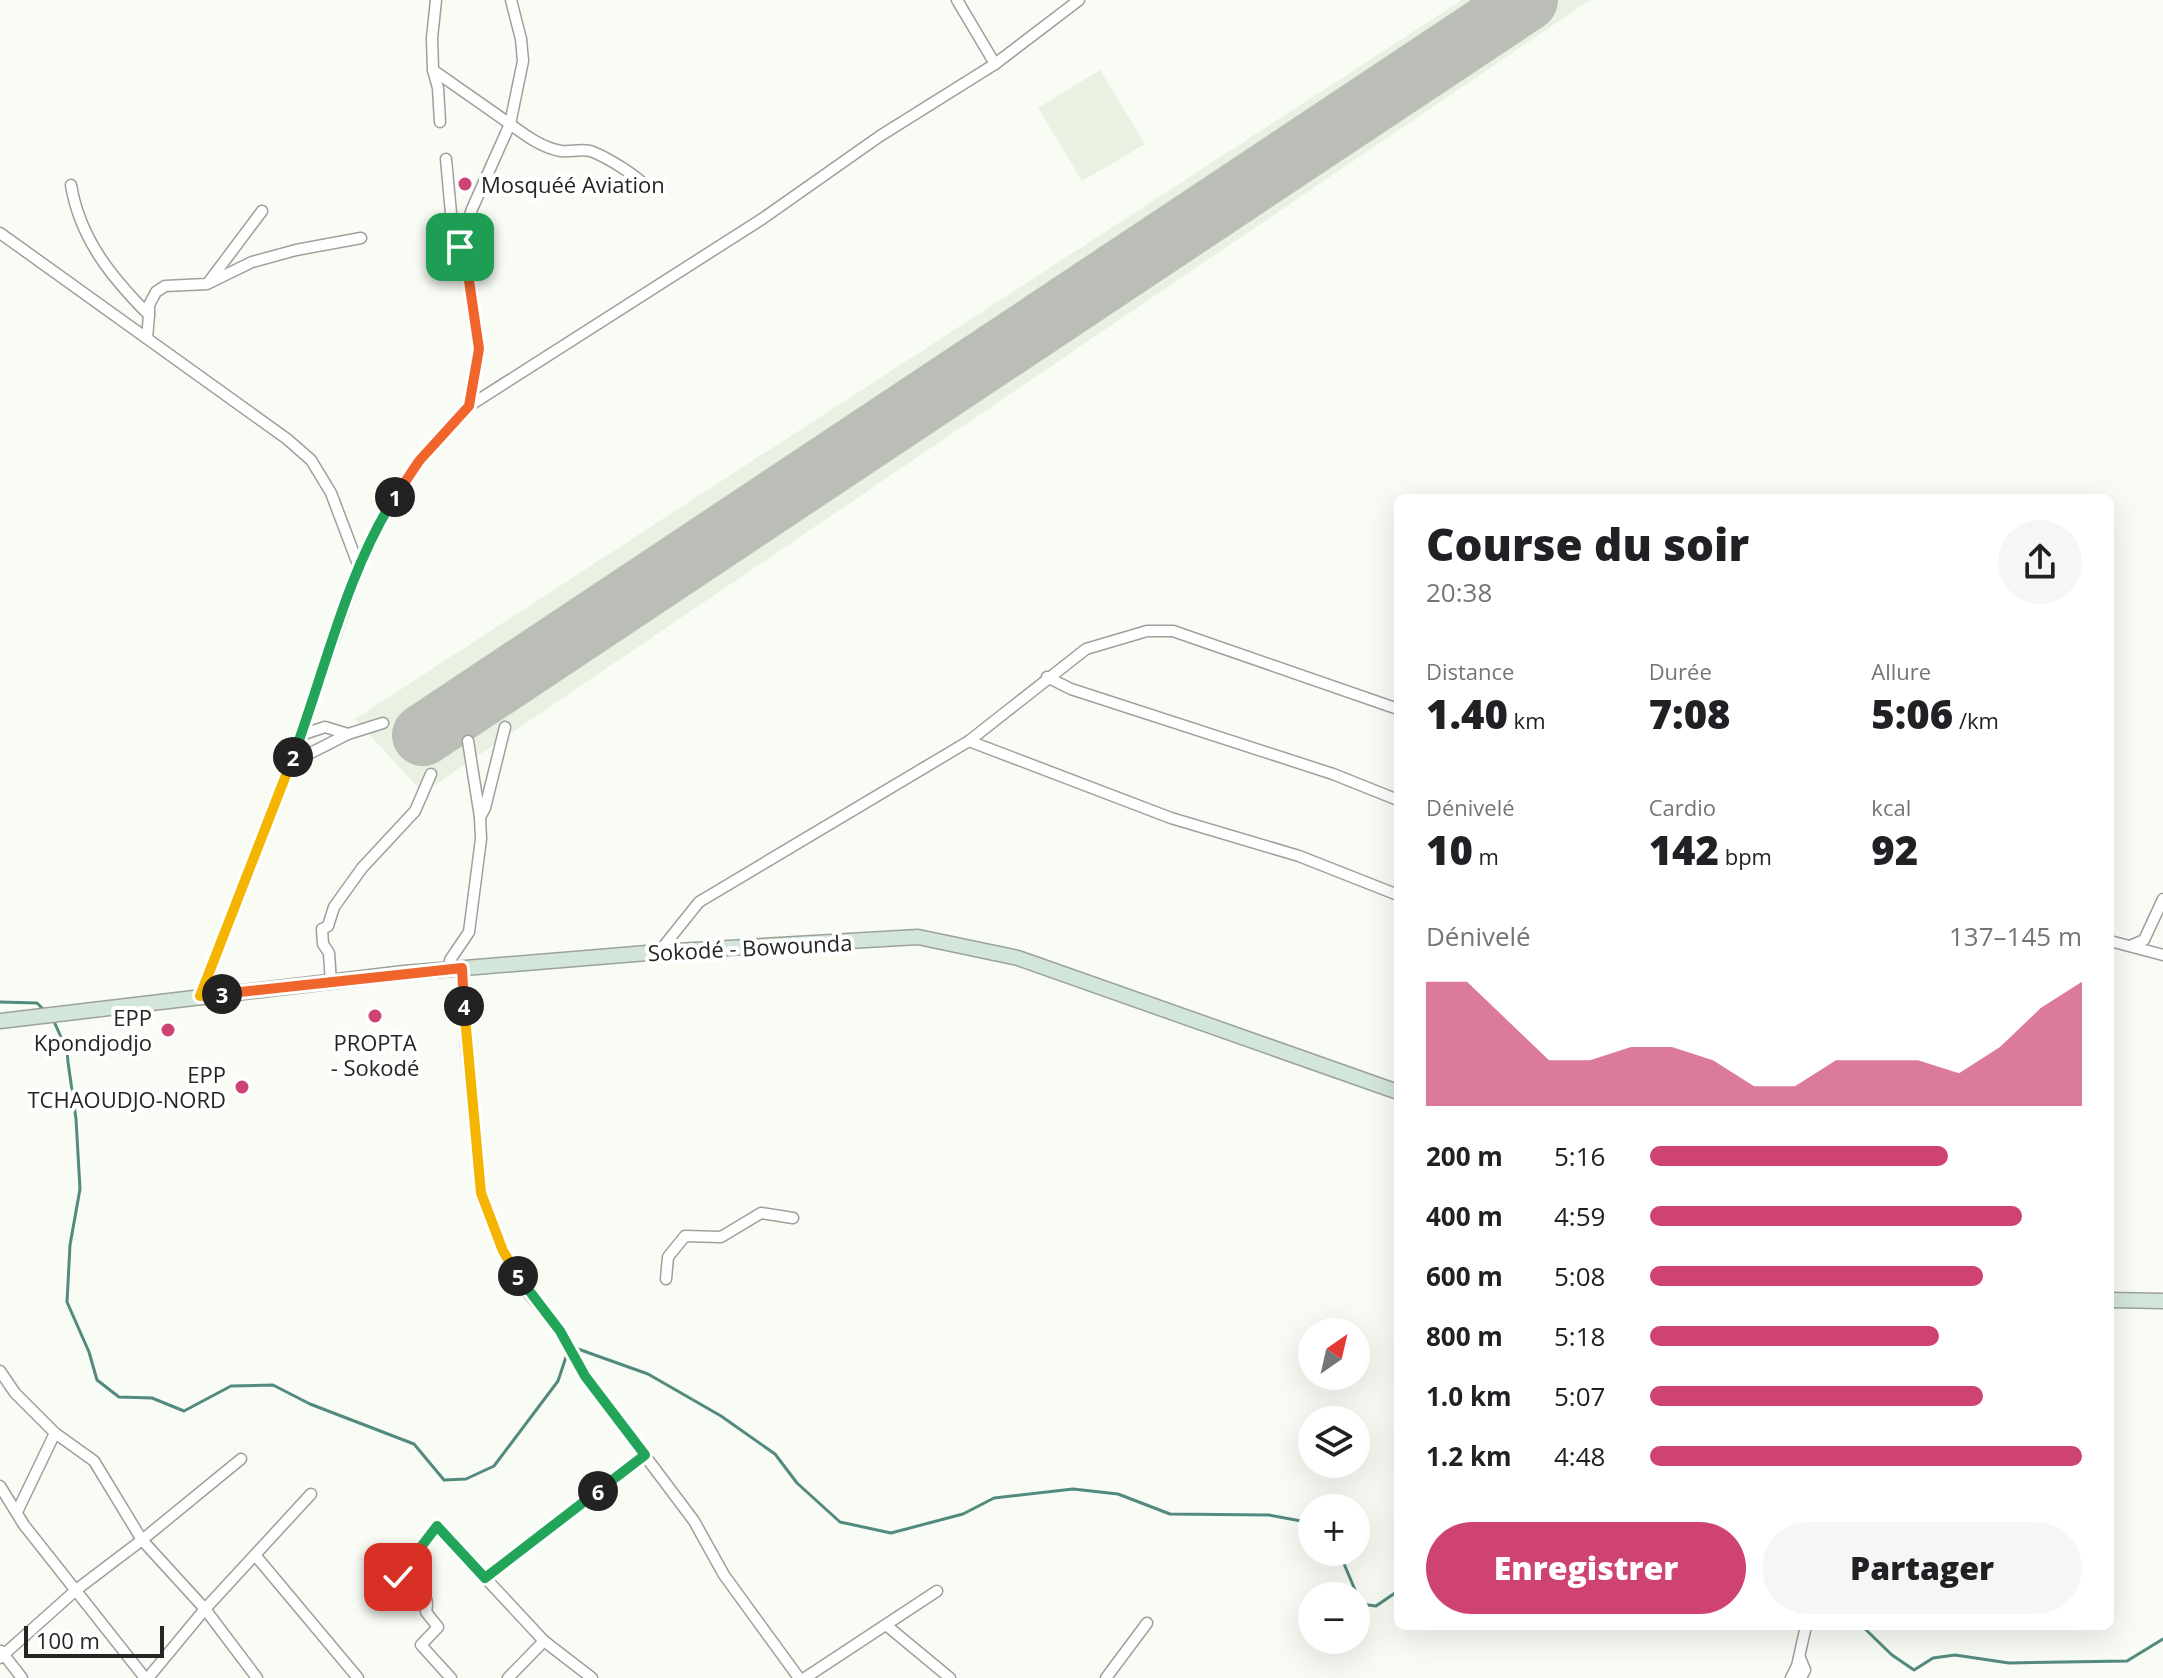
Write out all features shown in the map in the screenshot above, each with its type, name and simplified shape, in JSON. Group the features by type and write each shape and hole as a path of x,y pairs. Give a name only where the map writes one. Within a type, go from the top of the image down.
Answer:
{"main road":[{"name":"Sokodé - Bowounda","path":"3,1020 456,968 918,937 1018,958 1394,1091"},
{"path":"2114,1300 2163,1301"}],"street":[{"path":"436,0 433,70 438,88 440,122"},
{"path":"460,247 472,209 510,124 523,61 511,0"},
{"path":"957,0 995,64"},
{"path":"200,996 291,763 359,567 379,522 419,461 469,406 762,219 880,136 995,64 1079,0"},
{"path":"433,70 530,139 561,151 591,150 632,172 647,187"},
{"path":"446,159 452,224 467,267 479,349 469,406"},
{"path":"71,185 79,217 100,261 149,315"},
{"path":"207,284 262,211"},
{"path":"0,233 287,439 311,460 331,493 359,567"},
{"path":"147,338 149,305 156,292 165,286 207,284 252,262 361,238"},
{"path":"659,952 699,902 969,741 1086,649 1147,631 1173,631 1394,708"},
{"path":"1047,677 1071,689 1333,774 1394,798"},
{"path":"291,763 348,734 383,723"},
{"path":"301,735 325,727 348,734"},
{"path":"480,817 485,808 505,727"},
{"path":"468,741 480,817 480,851 469,932 450,960 456,968 481,1193 503,1251 530,1295 560,1331 585,1376 694,1521 724,1575 802,1678 937,1591"},
{"path":"969,741 1171,818 1299,856 1394,893"},
{"path":"331,983 329,953 323,944 322,929 328,926 334,907 362,868 415,811 431,774"},
{"path":"2120,944 2144,940 2163,899"},
{"path":"2120,944 2163,955"},
{"path":"666,1279 668,1257 685,1236 721,1237 761,1213 793,1218"},
{"path":"0,1371 15,1393 55,1433 94,1461 142,1540 205,1609 257,1678"},
{"path":"17,1512 55,1433"},
{"path":"485,1578 645,1455"},
{"path":"22,1678 1,1654 241,1459"},
{"path":"0,1486 76,1590 146,1678 311,1494"},
{"path":"451,1678 421,1645 438,1627 426,1612 428,1605 424,1592 417,1582 398,1577 437,1526 544,1641 592,1678"},
{"path":"255,1555 358,1678"},
{"path":"1106,1678 1147,1623"},
{"path":"886,1625 950,1678"},
{"path":"1791,1678 1800,1657 1805,1630"},
{"path":"508,1678 544,1641"},
{"path":"1800,1657 1805,1670 1801,1678"}],"shaded area":[{"path":"1462,0 1590,0 423,793 355,719"},
{"path":"1100,70 1145,144 1082,181 1038,108"}],"waterway":[{"path":"0,1002 37,1003 45,1011"},
{"path":"53,1019 67,1051 76,1119 80,1189 70,1245 67,1302 89,1352 97,1380 119,1397 152,1398 184,1411 231,1386 273,1385 310,1404 414,1444 444,1480 466,1479 494,1466 558,1381 567,1354"},
{"path":"578,1349 648,1374 721,1416 775,1454 797,1483 840,1522 891,1533 963,1514 994,1498 1073,1489 1118,1494 1170,1514 1269,1515 1298,1520"},
{"path":"1345,1566 1361,1604 1376,1606 1394,1594"},
{"path":"1866,1630 1892,1655 1914,1670 1933,1658 1955,1655 2009,1663 2127,1661 2163,1639"}],"runway":[{"path":"423,735 1527,0"}],"place":[{"name":"Mosquéé Aviation","path":"465,184"},
{"name":"PROPTA - Sokodé","path":"375,1016"},
{"name":"EPP Kpondjodjo","path":"168,1030"},
{"name":"EPP TCHAOUDJO-NORD","path":"242,1087"}],"route":[{"path":"398,1577 437,1526 485,1578 645,1455 585,1376 560,1331 530,1295 503,1251 481,1193 466,1045 462,968 200,996 301,735 359,567 379,522 419,461 469,406 479,349 467,267 460,247"}]}
